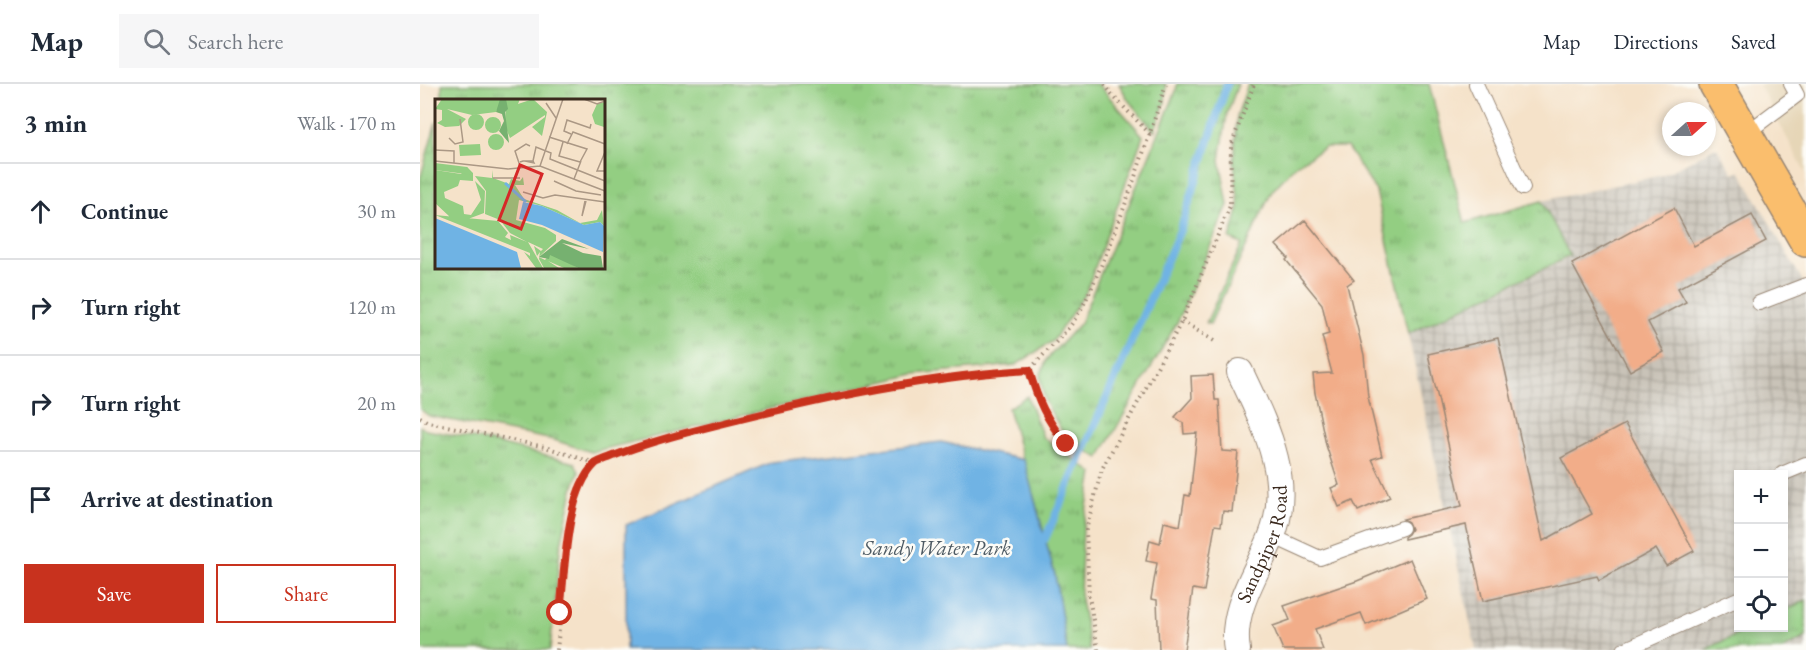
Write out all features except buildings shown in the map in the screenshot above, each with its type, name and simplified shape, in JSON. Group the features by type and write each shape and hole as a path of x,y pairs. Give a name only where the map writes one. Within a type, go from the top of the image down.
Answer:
{"main road":[{"path":"1716,84 1806,240"}],"street":[{"name":"Sandpiper Road","path":"1237,650 1239,608 1272,536 1279,511 1279,485 1274,452 1264,422 1240,372"}],"lane":[{"path":"1476,84 1523,188"},
{"path":"1744,135 1798,91"},
{"path":"1759,303 1806,285"},
{"path":"1788,472 1806,464"},
{"path":"1272,536 1320,558 1402,528"},
{"path":"1624,650 1734,601"}],"path":[{"path":"1105,84 1150,134"},
{"path":"557,650 570,521 577,490 596,463 641,445 789,406 891,386 1029,370 1057,343 1076,319 1089,294 1114,235 1166,84"},
{"path":"1098,650 1089,596 1086,530 1102,469 1182,321 1230,206 1231,146 1254,84"},
{"path":"1182,321 1216,342"},
{"path":"1029,370 1039,402 1054,429 1066,444"},
{"path":"420,417 428,422 545,447 596,463"}],"shaded area":[{"path":"1759,84 1806,84 1806,174 1800,163"},
{"path":"1716,147 1734,174 1740,171 1806,287 1806,650 1476,650 1408,334 1570,257 1542,201 1663,175 1699,156 1716,156"}],"green space":[{"path":"442,84 1098,84 1143,136 1086,292 1053,341 1016,365 914,374 591,452 554,440 429,416 420,409 420,179 435,126 435,268 604,268 604,99 442,99"},
{"path":"1119,84 1166,84 1165,103 1154,131 1129,101"},
{"path":"1177,84 1238,84 1227,114 1220,160 1228,205 1178,321 1099,458 1066,438 1045,401 1040,376 1047,359 1080,323"},
{"path":"1248,84 1429,84 1465,223 1542,201 1570,256 1408,334 1376,191 1347,147 1325,147 1296,165 1272,191 1210,324 1206,323 1242,244 1230,239 1239,207 1234,163 1237,116"},
{"path":"1027,396 1043,437 1093,473 1083,528 1080,594 1090,650 1067,650 1055,575 1008,408"},
{"path":"420,426 426,430 478,439 575,463 579,472 560,549 550,650 420,650"},
{"path":"1806,600 1806,637 1781,650 1705,650 1743,632 1788,632 1788,609"}],"water":[{"name":"Sandy Water Park","path":"941,442 1024,460 1055,575 1067,650 626,650 626,525 772,462"}],"waterway":[{"path":"1045,539 1181,228 1227,84"}],"route":[{"path":"560,613 570,521 577,490 596,463 641,445 789,406 891,386 1029,370 1039,402 1054,429 1066,444"}]}
